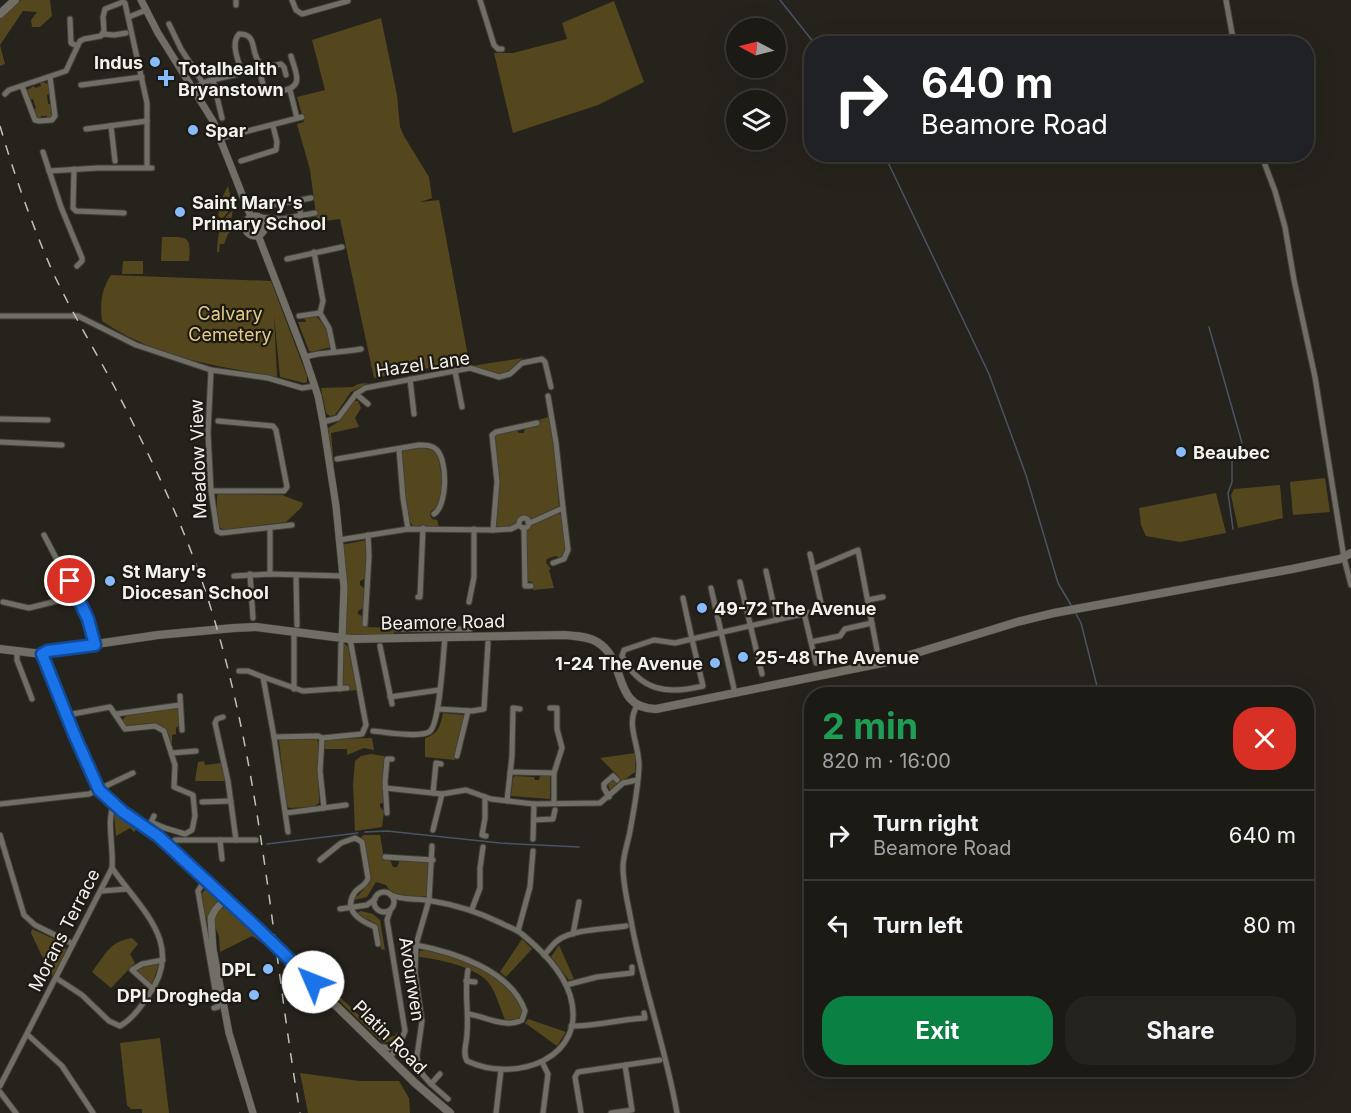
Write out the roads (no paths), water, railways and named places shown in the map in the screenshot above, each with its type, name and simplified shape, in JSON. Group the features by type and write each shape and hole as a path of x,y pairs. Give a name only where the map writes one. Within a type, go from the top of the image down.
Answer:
{"main road":[{"path":"0,14 15,0"},
{"path":"637,706 656,709 887,662 1054,613 1347,556"},
{"name":"Beamore Road","path":"0,649 42,654 48,651 158,635 256,627 296,629 344,641 565,635 589,638 598,642 614,661 626,694 637,706"},
{"name":"Platin Road","path":"42,654 99,790 114,805 148,828 226,898 429,1096 450,1113"}],"street":[{"path":"141,0 158,33 194,88 221,138 255,217 264,221 265,228"},
{"path":"292,0 296,10 302,14 348,1"},
{"path":"480,0 494,45 502,49"},
{"path":"1226,0 1233,36"},
{"path":"50,171 149,167 147,103 125,3 105,9 102,34"},
{"path":"129,17 146,10"},
{"path":"70,19 71,44 77,46"},
{"path":"169,24 181,49 203,82"},
{"path":"5,94 9,90 66,71 77,46 84,39 102,34 126,33"},
{"path":"242,73 234,41 239,34 246,34 251,38 256,59 260,62"},
{"path":"259,69 265,92 290,90 296,85 297,80 291,56"},
{"path":"194,88 203,82 281,64 286,75"},
{"path":"22,86 35,120 52,120 55,116 50,77"},
{"path":"81,85 142,77"},
{"path":"213,80 222,118"},
{"path":"221,138 300,117 290,90"},
{"path":"86,129 147,121"},
{"path":"111,126 115,161"},
{"path":"241,161 276,150 277,142 273,126"},
{"path":"42,152 82,258 77,266"},
{"path":"1264,162 1286,227 1294,280 1315,376 1351,585"},
{"path":"74,169 73,208 76,211 124,213"},
{"path":"267,206 311,198"},
{"path":"298,200 301,216"},
{"path":"282,219 265,228 258,235 252,235 245,229 245,223 255,217 282,219 315,213"},
{"path":"258,235 305,357 323,422 335,496 342,576 344,641 340,689"},
{"path":"287,259 342,247"},
{"path":"314,252 323,301 320,313 329,328 334,352"},
{"path":"299,316 320,313"},
{"path":"0,316 78,316 136,345 211,369 268,378 302,388 314,387"},
{"path":"305,357 362,349"},
{"name":"Hazel Lane","path":"323,422 339,418 356,394 365,387 455,371 475,369 499,377 510,374 522,363 542,359 545,362 550,387"},
{"name":"Meadow View","path":"211,369 208,433 211,490 217,531 221,533 292,525"},
{"path":"455,371 462,406"},
{"path":"410,379 414,414"},
{"path":"356,394 368,404"},
{"path":"548,396 556,443 568,552 564,559 553,562"},
{"path":"542,405 549,404"},
{"path":"0,418 48,420"},
{"path":"211,490 270,492 284,491 287,486 276,430 273,426 218,421"},
{"path":"493,530 498,482 492,436 496,432 521,430 537,423"},
{"path":"0,442 62,445"},
{"path":"337,459 424,445 432,447 438,452 443,467 444,486 440,509 434,514"},
{"path":"399,449 408,529"},
{"path":"531,586 525,586 522,527 519,520 522,518 532,522 562,508"},
{"path":"339,540 408,529 493,530 522,527"},
{"path":"270,528 270,574"},
{"path":"417,597 420,597 421,591 423,528"},
{"path":"469,602 474,589 474,529"},
{"path":"45,535 77,596 93,632 95,645"},
{"path":"365,624 362,613 368,535"},
{"path":"813,568 858,550 877,650"},
{"path":"683,598 692,639 703,686 677,692 651,686 633,675 622,653 626,648 654,640 675,643 692,639 721,633 777,620 804,613 816,611 820,609 821,603 810,554"},
{"path":"766,571 777,620"},
{"path":"250,574 253,618"},
{"path":"234,576 270,574 342,576"},
{"path":"294,689 296,575"},
{"path":"740,582 762,674"},
{"path":"711,588 735,693"},
{"path":"3,602 29,608 77,596"},
{"path":"868,600 883,597"},
{"path":"804,613 816,663"},
{"path":"396,629 466,629 463,621"},
{"path":"811,642 840,636 845,629 872,623"},
{"path":"403,630 404,639"},
{"path":"373,731 419,734 428,732 435,724 444,638"},
{"path":"274,737 318,736 322,738 359,735 365,732 344,641"},
{"path":"438,709 479,711 485,707 488,643"},
{"path":"380,646 392,704"},
{"path":"17,652 17,660 32,699"},
{"path":"239,671 248,671 294,689 310,692 347,688"},
{"path":"263,677 288,832"},
{"path":"390,697 439,690"},
{"path":"180,696 182,730"},
{"path":"116,714 180,705"},
{"path":"67,715 106,706 113,709 125,729 155,726 167,736 175,765 174,787 191,793 194,797 195,816 192,830 185,834 165,828 152,822 154,816"},
{"path":"637,706 631,721 638,754 637,780 633,816 623,863 624,875 635,944 646,993 670,1074 677,1113"},
{"path":"507,801 513,708 520,709"},
{"path":"534,820 553,819 554,773 562,748 557,730 557,708 550,708"},
{"path":"457,756 468,711"},
{"path":"222,717 215,723 231,801 236,840"},
{"path":"322,738 320,771 324,808"},
{"path":"172,753 196,751"},
{"path":"386,809 387,759 392,759"},
{"path":"433,793 436,763 441,764"},
{"path":"510,772 554,773"},
{"path":"0,804 89,794 134,773"},
{"path":"609,797 604,784 613,776 617,780"},
{"path":"385,788 442,794 466,790 485,797 554,807 600,803 624,783 637,780"},
{"path":"433,830 442,794"},
{"path":"485,797 482,835 486,836"},
{"path":"202,802 231,801"},
{"path":"533,839 534,804"},
{"name":"Morans Terrace","path":"0,1086 112,868 110,818 114,805"},
{"path":"286,813 346,805"},
{"path":"0,835 24,915 35,925 73,945"},
{"path":"320,860 341,843 355,838 362,842 368,878 367,883 354,894 352,907 357,918 375,927 378,944"},
{"path":"169,846 175,840 256,840"},
{"path":"220,840 222,859"},
{"path":"432,846 429,900 416,945 415,973 422,1021 417,1056 420,1070 431,1084 448,1099"},
{"path":"472,909 480,888 483,847"},
{"path":"518,932 530,891 533,850"},
{"path":"385,857 433,860"},
{"path":"395,867 396,858"},
{"path":"56,978 82,995 109,1021 120,1026 138,1010 153,990 164,960 163,944 159,934 112,868"},
{"path":"205,880 198,891 230,1033 253,1113"},
{"path":"101,891 127,889"},
{"path":"367,905 381,892 387,892 401,900 429,900 472,909 518,932 544,955 566,985 572,1007 570,1026 561,1046 542,1062 525,1069 501,1070 471,1063 465,1059 468,970"},
{"path":"392,895 394,904 401,900"},
{"path":"214,1008 218,1007 211,950 211,918 226,898"},
{"name":"Avourwen","path":"375,898 379,910 387,920"},
{"path":"573,934 579,902"},
{"name":"Avourwen","path":"390,1058 405,1034 387,920 394,904"},
{"path":"340,909 367,905 379,910 390,911"},
{"path":"544,955 556,941 573,934 626,926"},
{"path":"614,928 615,936"},
{"path":"416,945 452,953 481,966 509,988 521,1002 525,1011 522,1020 506,1024 468,1014"},
{"path":"153,990 132,970 142,964 164,960"},
{"path":"566,985 597,977 632,973 632,968"},
{"path":"466,981 475,982"},
{"path":"570,1026 645,1018 644,1013"},
{"path":"27,1035 62,1066 93,1113"},
{"name":"Avourwen","path":"376,1045 389,1048 401,1041"},
{"path":"581,1113 575,1074 660,1060"},
{"path":"542,1062 548,1072 543,1113"},
{"path":"611,1113 632,1110 625,1065"},
{"path":"496,1113 501,1070"},
{"path":"431,1084 440,1074"},
{"path":"0,1092 16,1113"}],"waterway":[{"path":"780,0 809,36"},
{"path":"888,162 989,374 1026,475 1058,583 1071,605"},
{"path":"1209,327 1242,443"},
{"path":"1233,529 1228,493 1232,482 1232,454 1241,450"},
{"path":"1075,612 1081,623 1097,687"},
{"path":"365,832 387,831 500,843 579,847"},
{"path":"267,844 358,833"}],"railway":[{"path":"0,126 23,198 51,268 115,388 174,509 203,584 223,649 238,714 262,846 300,1113"}],"place":[{"name":"Indus","path":"155,62"},
{"name":"Totalhealth Bryanstown","path":"166,78"},
{"name":"Spar","path":"193,130"},
{"name":"Saint Mary's Primary School","path":"180,212"},
{"name":"Beaubec","path":"1181,452"},
{"name":"St Mary's Diocesan School","path":"110,581"},
{"name":"49-72 The Avenue","path":"702,608"},
{"name":"25-48 The Avenue","path":"743,657"},
{"name":"1-24 The Avenue","path":"715,663"},
{"name":"DPL","path":"268,969"},
{"name":"DPL Drogheda","path":"254,995"}],"park label":[{"name":"Calvary Cemetery","path":"230,323"}]}
